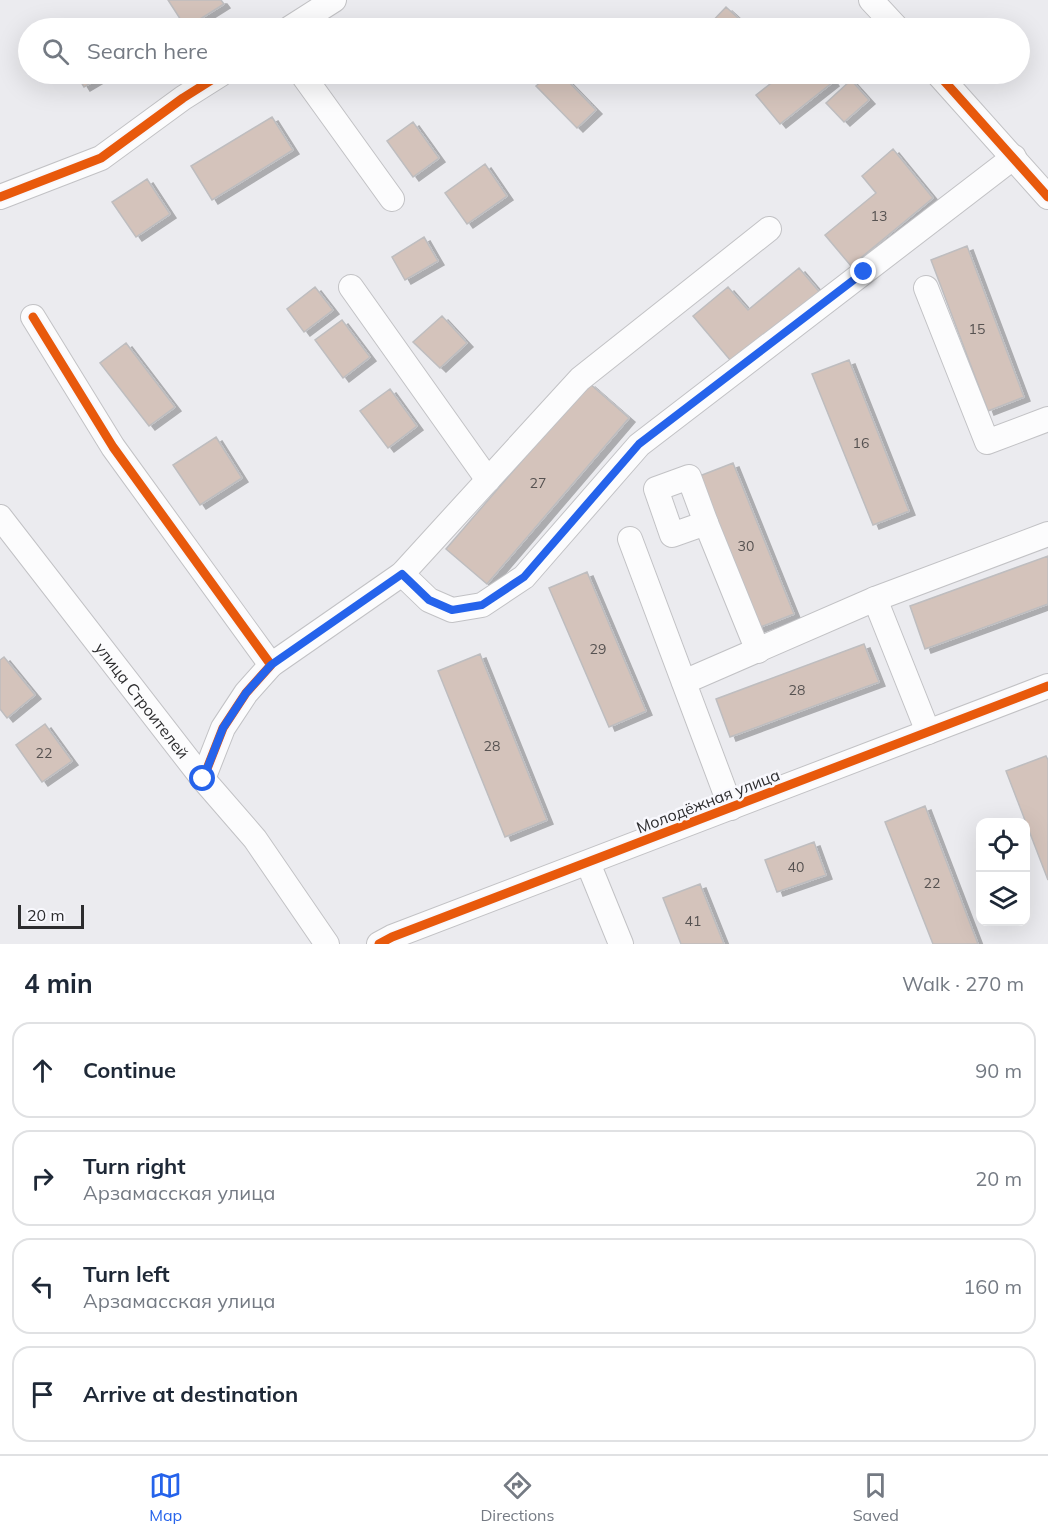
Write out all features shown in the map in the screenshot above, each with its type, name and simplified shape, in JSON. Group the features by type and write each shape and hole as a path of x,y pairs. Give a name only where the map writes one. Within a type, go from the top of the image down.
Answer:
{"street":[{"path":"306,18 334,0"},
{"path":"871,0 888,18"},
{"path":"0,197 100,158 205,84"},
{"path":"309,84 392,199"},
{"path":"947,84 1048,197"},
{"path":"402,574 429,600 452,610 482,605 524,577 639,444 1014,157"},
{"path":"203,779 223,728 246,693 271,665 402,574 580,379 769,229"},
{"path":"351,287 488,480"},
{"path":"926,288 987,442 1048,419"},
{"path":"33,317 113,447 271,665"},
{"name":"улица Строителей","path":"0,517 203,779 255,839 327,944"},
{"path":"706,523 758,651"},
{"path":"684,682 875,599 1048,534"},
{"path":"630,539 731,808"},
{"path":"875,599 928,732"},
{"name":"Молодёжная улица","path":"379,944 1048,686"},
{"path":"588,862 621,944"}],"building":[{"path":"168,0 221,0 224,4 202,18 180,18"},
{"path":"726,7 738,18 716,18"},
{"path":"538,84 571,84 596,110 577,128 536,86"},
{"path":"770,84 830,84 780,124 756,95"},
{"path":"847,84 855,84 869,100 844,122 826,103"},
{"path":"272,117 293,150 212,200 191,166"},
{"path":"413,122 439,158 413,177 387,141"},
{"path":"893,149 933,198 851,266 825,235 876,193 862,176"},
{"path":"485,164 507,196 467,224 445,193"},
{"path":"147,179 170,214 136,237 112,202"},
{"path":"424,237 438,261 405,280 392,257"},
{"path":"967,246 1024,397 988,411 931,260"},
{"path":"799,268 822,295 736,367 693,316 728,287 748,310"},
{"path":"315,287 333,310 304,332 287,309"},
{"path":"442,316 467,343 440,368 413,342"},
{"path":"342,320 370,357 343,378 315,340"},
{"path":"126,343 175,407 149,426 100,363"},
{"path":"849,360 909,511 873,525 812,374"},
{"path":"589,383 629,418 487,584 446,549"},
{"path":"390,389 417,426 388,448 360,411"},
{"path":"216,437 242,478 200,505 173,465"},
{"path":"733,463 794,614 758,628 697,477"},
{"path":"1048,556 1048,604 925,649 910,606"},
{"path":"587,572 646,711 609,727 549,588"},
{"path":"864,644 879,682 730,737 716,699"},
{"path":"480,654 547,820 505,837 438,671"},
{"path":"4,657 35,695 7,718 0,709 0,660"},
{"path":"45,724 72,761 42,782 16,745"},
{"path":"1046,756 1048,760 1048,880 1030,833 1030,818 1024,818 1006,771"},
{"path":"925,806 978,944 933,944 885,822"},
{"path":"814,842 826,875 777,892 765,860"},
{"path":"700,884 724,944 681,944 663,898"}],"cycle path":[{"path":"0,197 101,158 205,84"},
{"path":"947,84 1048,197"},
{"path":"33,317 113,447 271,665 246,693 223,728 203,779"},
{"path":"379,944 392,937 1048,686"}],"route":[{"path":"203,779 223,728 246,693 271,665 402,574 429,600 452,610 482,605 524,577 639,444 864,272"}]}
